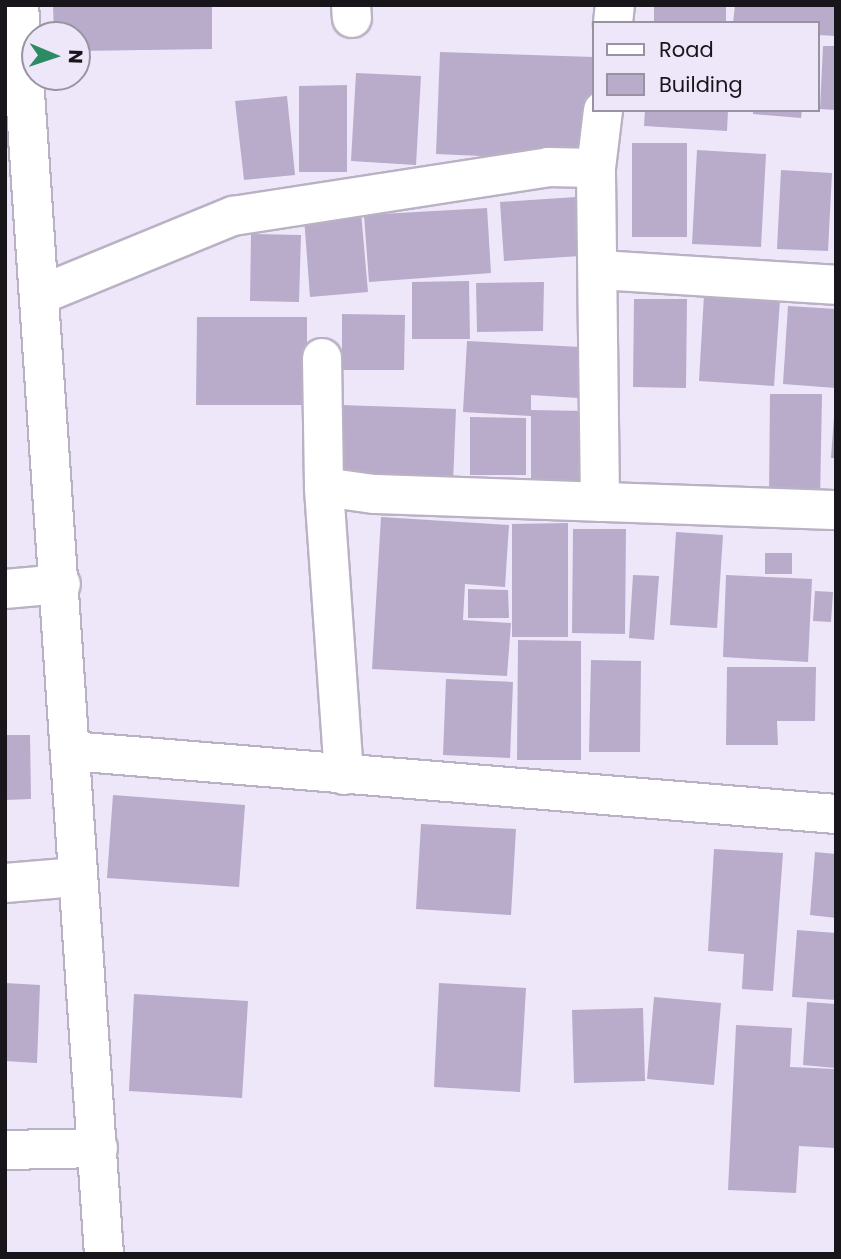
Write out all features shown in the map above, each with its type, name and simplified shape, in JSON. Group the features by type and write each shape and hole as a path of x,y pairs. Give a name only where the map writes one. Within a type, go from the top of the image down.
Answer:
{"street":[{"path":"19,5 61,584 77,877 104,1254"},
{"path":"600,502 596,168 603,112"},
{"path":"40,295 233,216 548,167 596,168"},
{"path":"598,270 836,285"},
{"path":"323,358 324,487 344,775"},
{"path":"324,487 374,494 836,510"},
{"path":"5,589 61,584"},
{"path":"71,751 836,814"},
{"path":"5,883 77,877"},
{"path":"5,1150 98,1148"}],"building":[{"path":"53,5 212,5 212,49 91,51 91,21 54,21"},
{"path":"654,5 726,5 726,21 654,21"},
{"path":"735,5 836,5 836,36 820,35 820,21 733,21"},
{"path":"823,46 836,46 836,110 820,109"},
{"path":"440,52 592,57 595,161 436,154"},
{"path":"356,73 421,76 416,165 351,161"},
{"path":"347,85 347,172 299,172 299,86"},
{"path":"287,96 295,175 244,180 235,101"},
{"path":"645,112 728,112 727,131 644,126"},
{"path":"753,112 802,112 801,118"},
{"path":"632,143 687,143 687,237 632,237"},
{"path":"697,150 766,154 761,247 692,244"},
{"path":"781,170 832,173 828,251 777,249"},
{"path":"576,197 580,256 504,261 500,202"},
{"path":"487,208 491,273 369,282 364,215"},
{"path":"361,212 368,292 310,297 304,217"},
{"path":"251,234 301,235 299,302 250,301"},
{"path":"469,281 470,339 412,339 412,282"},
{"path":"544,282 543,331 477,332 476,283"},
{"path":"704,295 780,300 774,386 699,381"},
{"path":"634,299 687,299 686,388 633,387"},
{"path":"788,306 836,309 836,388 783,384"},
{"path":"342,314 405,315 404,370 342,370"},
{"path":"197,317 307,317 307,405 196,405"},
{"path":"467,341 581,347 578,398 531,395 531,410 585,411 585,493 531,493 531,416 463,412"},
{"path":"770,394 822,394 820,501 769,500"},
{"path":"341,405 456,409 453,483 338,478"},
{"path":"470,417 526,418 526,475 470,475"},
{"path":"834,417 836,458 831,458"},
{"path":"381,517 509,525 505,587 465,584 463,620 511,623 507,676 372,669"},
{"path":"568,523 568,637 512,637 512,524"},
{"path":"573,529 626,529 625,634 572,633"},
{"path":"676,532 723,535 717,628 670,625"},
{"path":"765,553 792,553 792,574 765,574"},
{"path":"633,575 659,576 654,640 629,638"},
{"path":"726,575 812,579 808,662 723,657"},
{"path":"468,589 508,590 509,618 468,618"},
{"path":"815,591 833,592 831,622 813,621"},
{"path":"518,640 581,641 581,760 517,760"},
{"path":"591,660 641,661 640,752 589,752"},
{"path":"727,667 816,667 815,721 777,721 778,745 726,745"},
{"path":"446,679 513,682 510,758 443,755"},
{"path":"5,735 30,735 31,799 5,800"},
{"path":"113,795 245,805 239,887 107,878"},
{"path":"421,824 516,829 511,915 416,909"},
{"path":"714,849 783,853 773,991 742,989 744,954 708,951"},
{"path":"815,852 836,854 836,918 810,915"},
{"path":"797,930 836,933 836,1000 792,997"},
{"path":"5,983 40,985 37,1063 5,1061"},
{"path":"439,983 526,988 520,1092 434,1087"},
{"path":"134,994 248,1001 242,1098 129,1091"},
{"path":"654,997 721,1003 714,1085 647,1079"},
{"path":"807,1002 836,1004 836,1068 803,1065"},
{"path":"643,1008 645,1081 574,1083 572,1010"},
{"path":"736,1025 792,1028 790,1067 836,1069 836,1148 799,1146 796,1193 728,1190"}]}
